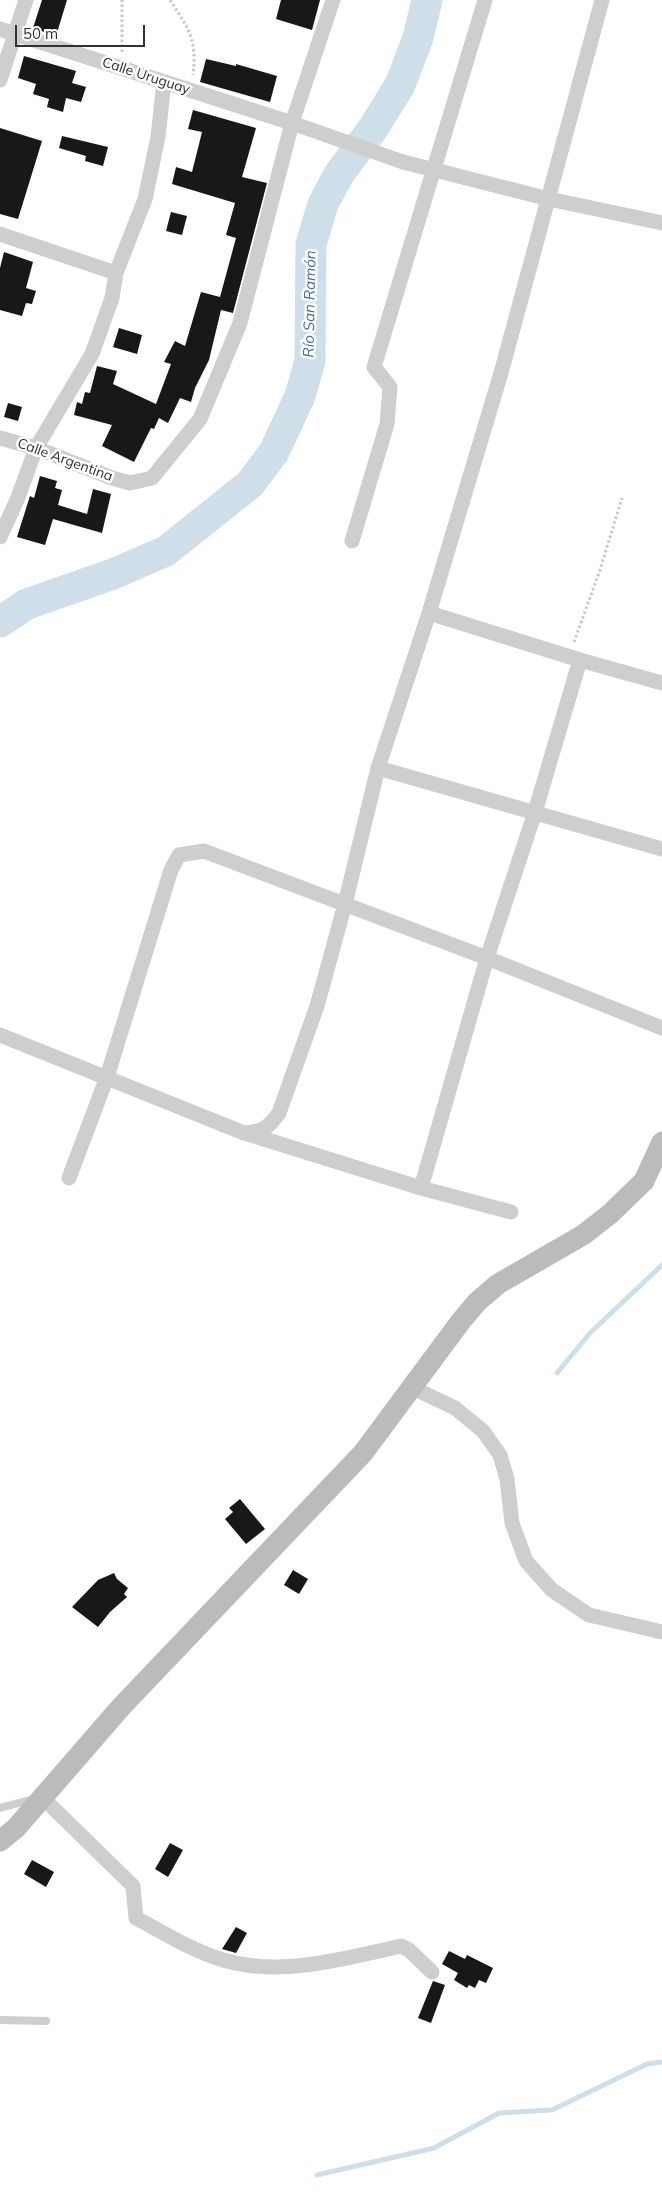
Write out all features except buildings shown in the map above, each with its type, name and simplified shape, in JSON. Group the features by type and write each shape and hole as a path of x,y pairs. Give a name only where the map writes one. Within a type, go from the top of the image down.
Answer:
{"main road":[{"path":"0,1841 16,1828 121,1707 363,1453 476,1302 498,1284 583,1235 610,1214 644,1181 662,1142"}],"street":[{"path":"0,80 26,0"},
{"path":"292,123 333,0"},
{"path":"352,541 387,424 390,387 374,366 485,0"},
{"path":"244,1133 258,1133 270,1125 279,1113 316,1006 345,904 378,768 428,613 501,373 602,0"},
{"name":"Calle Uruguay","path":"0,29 292,123 403,162 549,199 662,223"},
{"path":"0,537 17,500 36,448 92,354 112,298 116,273 145,198 158,137 164,82"},
{"name":"Calle Argentina","path":"0,438 36,448 112,478 130,483 152,478 200,419 240,323 292,123"},
{"path":"0,234 116,273"},
{"path":"428,613 574,659 662,683"},
{"path":"421,1188 487,958 535,812 574,659"},
{"path":"378,768 662,849"},
{"path":"69,1178 107,1078 171,870 179,855 204,851 487,958 662,1028"},
{"path":"0,1035 244,1133 421,1188 511,1212"},
{"path":"644,1181 662,1166"},
{"path":"413,1388 455,1408 483,1431 500,1455 507,1479 512,1523 526,1562 552,1590 589,1615 662,1632"},
{"path":"42,1797 133,1886 136,1918 171,1937 223,1960 272,1968 329,1962 401,1946 409,1950 432,1972"}],"lane":[{"path":"0,1808 42,1797"},
{"path":"0,2020 46,2021"}],"path":[{"path":"122,0 122,68"},
{"path":"170,0 193,38 196,54 191,90"},
{"path":"574,659 622,498"}],"waterway":[{"name":"Río San Ramón","path":"0,622 27,604 113,574 166,551 250,484 274,452 300,396 310,361 311,244 323,204 339,174 374,127 400,85 418,38 427,0"},
{"path":"557,1373 590,1333 662,1265"},
{"path":"317,2175 434,2148 499,2113 552,2110 647,2064 662,2062"}]}
